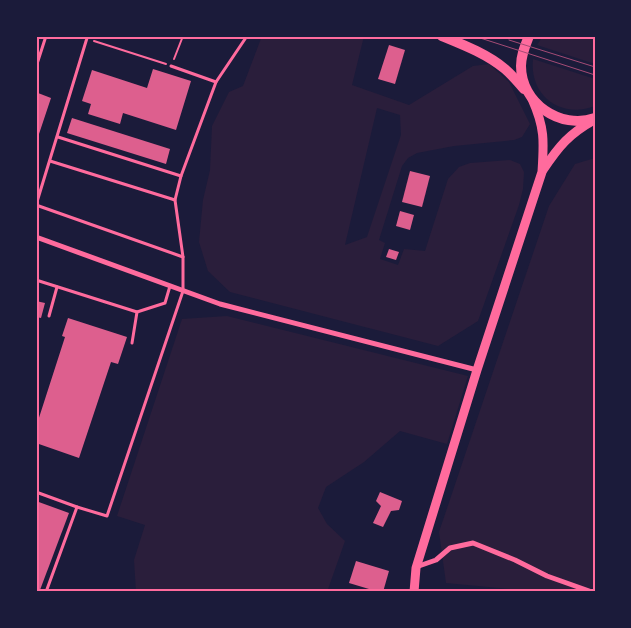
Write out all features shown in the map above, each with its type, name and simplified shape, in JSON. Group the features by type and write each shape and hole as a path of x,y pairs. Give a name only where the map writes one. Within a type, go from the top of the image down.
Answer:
{"main road":[{"path":"442,36 464,45 504,68 531,97 543,134 542,172"},
{"path":"529,36 524,46 521,66 522,78 525,88 538,106 560,119 570,121 595,119"},
{"path":"414,592 416,568 477,370 542,172 556,150 568,137 595,119"}],"street":[{"path":"36,237 220,304 477,370"},
{"path":"416,568 436,560 450,548 473,543 515,560 547,576 592,592"}],"lane":[{"path":"36,67 46,36"},
{"path":"81,36 88,38 36,205 184,256"},
{"path":"36,492 107,516 183,291 184,256 175,200 182,176 216,82 247,36"},
{"path":"171,66 216,82"},
{"path":"58,138 182,176"},
{"path":"50,161 175,200"},
{"path":"36,280 137,312 165,303 170,286"},
{"path":"49,316 56,287"},
{"path":"132,343 137,312"},
{"path":"46,592 77,507"}],"path":[{"path":"88,38 171,66 183,36"}],"shaded area":[{"path":"262,36 364,36 352,85 409,105 473,66 489,64 509,82 530,124 522,137 514,140 454,146 417,153 408,158 402,166 379,240 385,243 380,259 398,265 404,249 425,251 448,179 459,167 470,163 510,160 520,164 524,172 523,189 519,205 478,321 438,346 230,292 208,271 199,242 203,200 210,170 212,126 229,92 243,86","holes":["377,108 400,115 401,135 367,237 345,245"]},
{"path":"543,36 595,36 595,64 537,45"},
{"path":"533,59 595,79 595,106 570,109 559,107 550,101 542,94 536,84 533,72"},
{"path":"595,158 595,587 578,592 541,592 446,583 439,532 549,206 575,164"},
{"path":"227,316 468,376 447,444 400,431 364,462 326,487 318,508 327,524 345,541 327,592 136,592 134,560 145,525 117,516 182,319"}],"building":[{"path":"389,45 405,50 395,84 378,79"},
{"path":"153,69 191,81 176,130 123,113 120,124 88,114 91,104 82,101 92,70 147,88"},
{"path":"38,93 51,98 37,140 36,97"},
{"path":"72,118 170,149 166,164 67,133"},
{"path":"410,171 430,176 422,207 402,202"},
{"path":"400,211 414,215 410,230 396,226"},
{"path":"389,249 399,252 396,260 386,257"},
{"path":"36,301 45,303 41,318 36,317"},
{"path":"68,318 127,337 118,364 111,362 79,458 36,443 36,427 65,337 62,336"},
{"path":"380,492 402,501 399,510 391,511 383,527 373,523 381,506 376,501"},
{"path":"36,501 69,513 40,590 36,589"},
{"path":"356,561 389,571 383,592 349,583"}],"tram line":[{"path":"474,36 595,75"},
{"path":"509,40 595,67"}]}
